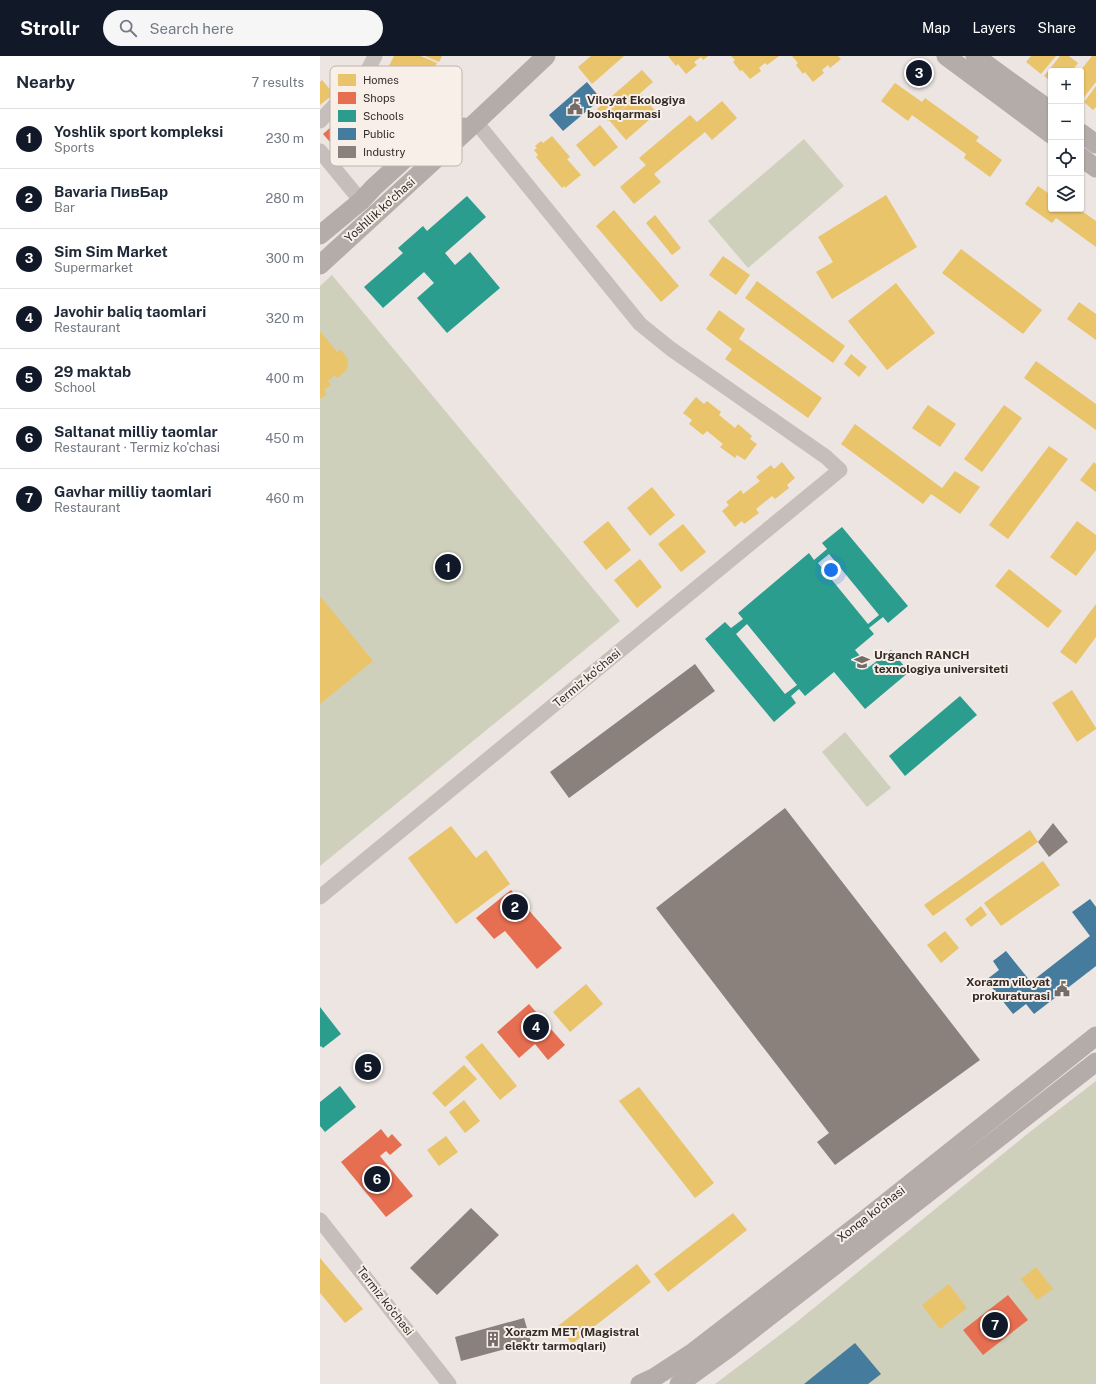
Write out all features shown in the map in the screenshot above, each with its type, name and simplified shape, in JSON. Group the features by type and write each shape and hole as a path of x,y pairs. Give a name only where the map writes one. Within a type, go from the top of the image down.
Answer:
{"main road":[{"name":"Yoshllik ko'chasi","path":"462,135 546,56"},
{"path":"946,56 1048,126"},
{"path":"975,56 1048,109"},
{"name":"Yoshllik ko'chasi","path":"462,128 476,122"},
{"path":"1084,135 1096,144"},
{"path":"1084,159 1096,168"},
{"name":"Yoshllik ko'chasi","path":"320,235 360,201 397,166"},
{"name":"Yoshllik ko'chasi","path":"320,265 428,166"},
{"name":"Xonqa ko'chasi","path":"679,1384 730,1347 1096,1036"},
{"name":"Xonqa ko'chasi","path":"640,1384 655,1377 692,1353 872,1225 1096,1062"}],"street":[{"path":"370,66 375,56"},
{"path":"320,121 330,110"},
{"name":"Termiz ko'chasi","path":"320,897 840,470 826,457 671,349 640,324 476,122"},
{"path":"320,151 330,164"},
{"path":"332,166 360,201"},
{"name":"Termiz ko'chasi","path":"320,1220 449,1384"}],"green space":[{"path":"804,139 844,186 748,268 708,221"},
{"path":"332,275 620,621 320,866 320,286"},
{"path":"845,732 891,788 867,807 822,752"},
{"path":"1096,1081 1096,1384 715,1384 793,1325 1031,1131"}],"building: Homes":[{"path":"394,56 421,56 437,63 435,66 389,66"},
{"path":"425,56 442,56 439,62"},
{"path":"591,56 624,56 592,84 578,67"},
{"path":"668,56 708,56 703,60 701,57 694,62 697,65 686,74 678,64 676,66"},
{"path":"731,56 779,56 767,65 765,63 759,68 761,71 750,79 742,70 740,71 733,62 735,60"},
{"path":"792,56 838,56 841,59 830,68 828,65 822,70 824,73 813,82 805,72 803,74 796,65 798,63"},
{"path":"1031,56 1056,56 1041,74 1026,62"},
{"path":"1060,56 1069,56 1078,63 1074,68 1050,68"},
{"path":"1092,56 1096,56 1096,82 1084,97 1084,68 1082,68"},
{"path":"642,70 653,82 608,121 597,109"},
{"path":"1048,71 1048,79 1044,76"},
{"path":"322,80 330,89 330,97 320,105 320,82"},
{"path":"895,83 922,102 925,98 979,137 976,141 1002,160 990,177 964,158 966,154 912,115 908,121 881,101"},
{"path":"1096,86 1096,107 1093,110 1084,102"},
{"path":"641,94 657,113 626,140 609,120"},
{"path":"722,101 737,118 712,140 705,132 654,174 661,182 634,204 620,187 646,165 639,158 690,115 697,122"},
{"path":"600,125 618,147 594,167 576,145"},
{"path":"552,136 570,157 567,159 581,175 565,188 564,186 562,188 536,157 538,155 534,150 537,148 535,146 541,141 543,143"},
{"path":"1038,186 1048,193 1048,212 1083,212 1096,221 1096,247 1056,218 1052,223 1025,204"},
{"path":"886,195 917,247 832,299 816,272 833,262 818,237"},
{"path":"614,210 679,286 661,302 596,226"},
{"path":"655,215 681,248 672,255 646,223"},
{"path":"961,249 1042,310 1023,334 942,273"},
{"path":"723,256 750,275 736,295 709,275"},
{"path":"757,281 845,346 833,363 745,298"},
{"path":"896,283 935,333 887,370 848,321"},
{"path":"1079,302 1096,314 1096,340 1067,319"},
{"path":"719,310 745,329 739,339 822,398 808,418 725,359 732,349 706,329"},
{"path":"320,331 337,352 340,349 348,359 347,370 337,378 335,375 328,381 331,385 324,390 327,394 320,399"},
{"path":"851,354 867,367 859,377 844,364"},
{"path":"1036,361 1096,404 1096,430 1024,378"},
{"path":"696,397 704,404 707,401 721,412 719,415 735,428 738,424 752,436 750,439 757,444 745,460 737,455 735,458 720,447 723,444 707,431 703,435 689,424 692,420 683,413"},
{"path":"928,405 956,424 940,447 912,428"},
{"path":"1004,405 1022,418 982,472 964,459"},
{"path":"855,424 942,488 955,471 980,487 960,514 931,494 923,504 841,444"},
{"path":"1049,446 1068,459 1008,539 989,525"},
{"path":"782,462 795,478 787,485 789,488 775,499 772,496 756,509 759,513 744,524 742,521 735,527 722,511 729,505 726,502 741,490 743,494 760,481 756,477 771,465 774,469"},
{"path":"1094,462 1096,464 1096,492 1080,480"},
{"path":"652,487 675,515 650,536 627,508"},
{"path":"608,521 631,550 606,570 583,542"},
{"path":"1077,521 1096,535 1096,550 1076,576 1050,557"},
{"path":"683,524 706,552 681,572 658,544"},
{"path":"640,559 662,587 637,608 614,580"},
{"path":"1009,569 1062,611 1048,628 995,586"},
{"path":"321,597 373,661 320,704 320,599"},
{"path":"1096,604 1096,637 1076,664 1060,652"},
{"path":"1072,690 1096,728 1077,742 1052,703"},
{"path":"451,826 476,858 486,850 510,884 456,924 408,858"},
{"path":"1030,830 1038,842 933,916 924,905"},
{"path":"1043,861 1060,885 1001,926 984,903"},
{"path":"981,906 987,915 971,927 965,919"},
{"path":"945,931 959,948 941,963 927,945"},
{"path":"586,984 603,1004 570,1032 553,1012"},
{"path":"482,1043 517,1086 500,1100 465,1057"},
{"path":"464,1065 477,1079 445,1107 432,1093"},
{"path":"639,1087 714,1183 695,1198 619,1101"},
{"path":"464,1100 480,1121 465,1133 449,1112"},
{"path":"446,1136 458,1152 439,1166 427,1150"},
{"path":"733,1213 747,1230 668,1292 654,1274"},
{"path":"320,1258 363,1309 345,1323 320,1293"},
{"path":"637,1264 651,1282 572,1344 558,1326"},
{"path":"1036,1267 1053,1289 1037,1300 1021,1279"},
{"path":"949,1284 967,1308 940,1329 922,1305"}],"building: Shops":[{"path":"330,128 330,142 323,134"},
{"path":"511,890 562,948 537,969 505,931 494,939 476,918"},
{"path":"529,1004 565,1045 548,1060 535,1044 519,1058 497,1032"},
{"path":"381,1129 388,1138 392,1134 402,1145 390,1155 386,1151 380,1156 413,1196 386,1217 341,1162"},
{"path":"1008,1295 1028,1320 983,1355 963,1330"}],"building: Schools":[{"path":"467,196 486,217 445,253 455,265 470,252 500,288 447,333 417,298 434,283 424,272 383,308 364,287 403,253 398,248 423,226 427,231"},
{"path":"842,527 908,606 888,623 883,617 869,628 874,634 855,650 869,667 891,650 909,672 865,709 834,672 805,696 799,689 791,696 796,703 774,722 705,639 725,622 731,628 743,619 738,613 809,553 814,560 827,549 822,543","holes":["829,554 879,615 868,624 818,563","747,624 797,685 785,694 736,634"]},
{"path":"960,696 977,715 905,776 889,756"},
{"path":"320,1007 341,1034 323,1048 321,1046 320,1047"},
{"path":"340,1086 356,1107 325,1132 320,1126 320,1102"}],"building: Public":[{"name":"Viloyat Ekologiya boshqarmasi","path":"587,82 601,99 563,131 549,115"},
{"path":"1090,899 1096,907 1096,966 1034,1014 1026,1004 1013,1014 986,980 999,970 993,961 1006,951 1031,982 1090,936 1072,912"},
{"path":"855,1343 881,1374 868,1384 804,1384"}],"building: Industry":[{"path":"695,664 715,691 569,798 550,772"},
{"path":"785,808 980,1060 835,1165 817,1142 829,1133 656,908"},
{"path":"1053,823 1068,842 1049,857 1038,842"},
{"path":"471,1208 499,1235 437,1295 410,1268"},
{"name":"Xorazm MET (Magistral elektr tarmoqlari)","path":"524,1318 531,1342 461,1361 455,1337"}],"place":[{"name":"Sim Sim Market","path":"919,73"},
{"name":"Viloyat Ekologiya boshqarmasi","path":"575,107"},
{"name":"Yoshlik sport kompleksi","path":"448,567"},
{"name":"Urganch RANCH texnologiya universiteti","path":"862,662"},
{"name":"Bavaria ПивБар","path":"515,907"},
{"name":"Xorazm viloyat prokuraturasi","path":"1062,989"},
{"name":"Javohir baliq taomlari","path":"536,1027"},
{"name":"29 maktab","path":"368,1067"},
{"name":"Saltanat milliy taomlar","path":"377,1179"},
{"name":"Gavhar milliy taomlari","path":"995,1325"},
{"name":"Xorazm MET (Magistral elektr tarmoqlari)","path":"493,1339"}]}
